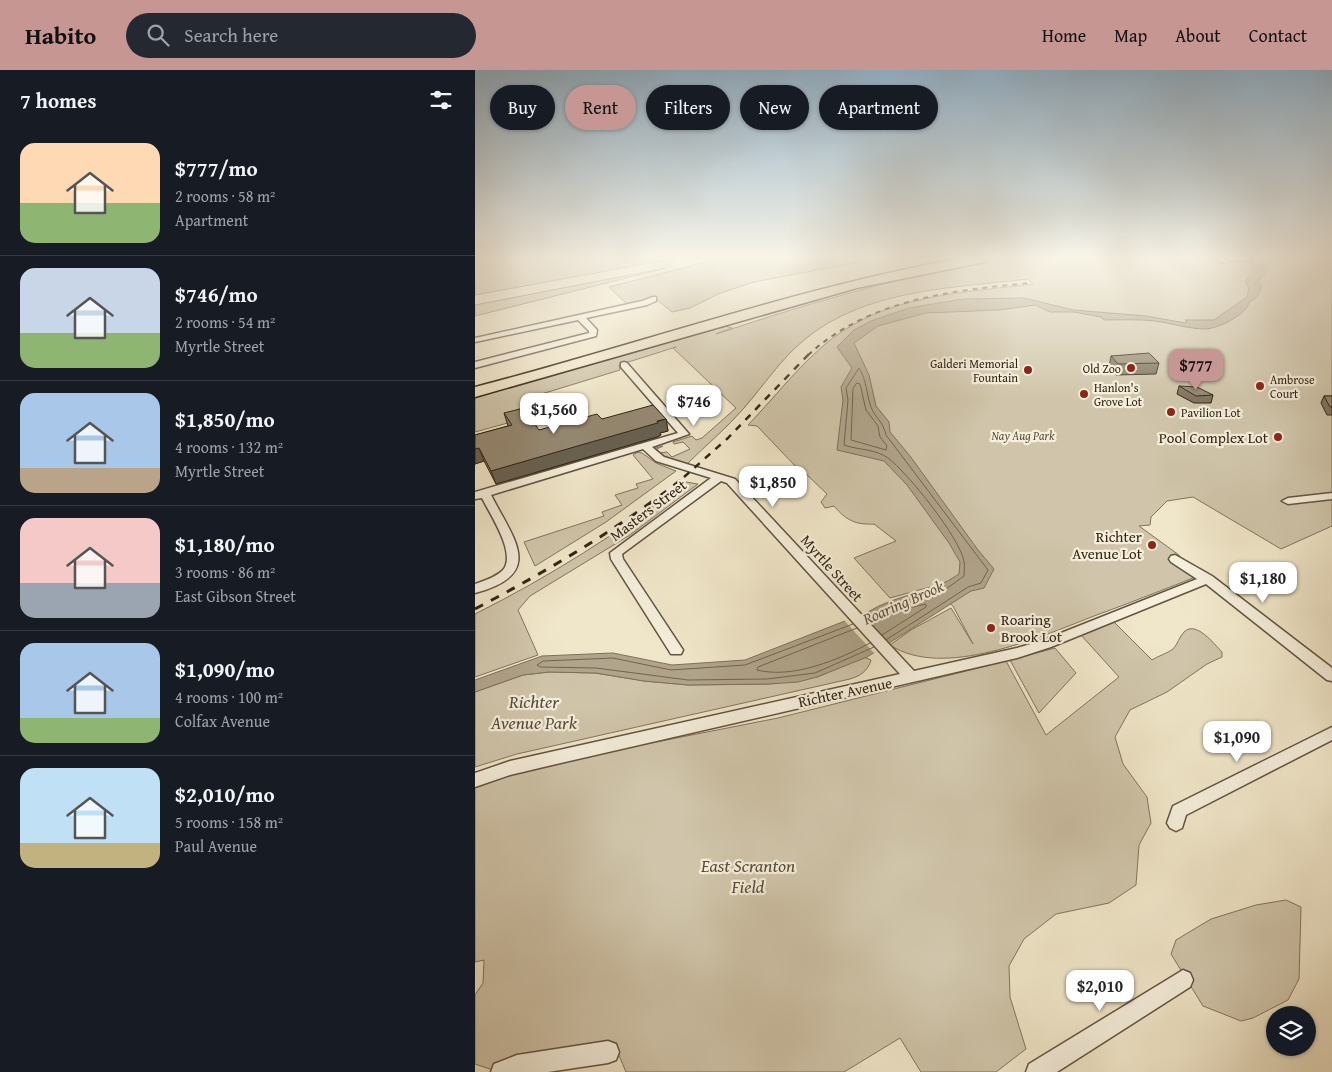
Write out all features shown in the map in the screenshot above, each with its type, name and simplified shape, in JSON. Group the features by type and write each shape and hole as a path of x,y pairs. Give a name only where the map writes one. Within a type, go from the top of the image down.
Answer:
{"highway":[{"path":"475,381 746,305"},
{"path":"475,392 777,305"}],"street":[{"path":"475,340 636,305"},
{"path":"475,364 593,334 593,330 580,317"},
{"path":"475,589 495,581 508,572 514,559 512,547 480,494 684,434 623,365"},
{"name":"Myrtle Street","path":"645,446 660,459 731,482 912,678"},
{"name":"Masters Street","path":"676,650 617,559 616,553 719,477"},
{"path":"1288,501 1332,496"},
{"path":"1175,559 1208,579 1332,676"},
{"name":"Richter Avenue","path":"475,780 535,762 912,678 1046,644 1208,579"},
{"path":"1176,823 1179,811 1332,734"},
{"path":"1037,1072 1183,980"},
{"path":"502,1072 517,1066 608,1052"}],"green space":[{"path":"476,305 520,305 475,316"},
{"path":"663,305 696,305 690,308 672,312"},
{"name":"Nay Aug Park","path":"810,305 870,305 854,310 828,323 804,340 780,364 724,429 687,464 659,453 667,452 672,457 690,449 683,442 674,444 673,442 692,436 696,440 702,438 736,408 673,348 676,347 619,365 620,370 535,396 538,396 527,403 533,416 475,432 475,397 726,326 732,328 716,334"},
{"name":"Nay Aug Park","path":"901,305 1332,305 1332,526 1281,549 1193,497 1167,501 1151,517 1150,525 1139,526 1179,555 1193,578 1020,644 992,652 964,657 937,658 912,655 890,645 911,630 951,608 973,644 953,606 930,587 890,598 854,558 896,541 874,524 861,524 851,521 834,506 825,508 821,502 827,494 805,473 802,473 757,426 748,425 807,361 833,338 867,317"},
{"name":"Nay Aug Park","path":"663,446 657,449 659,453 652,449"},
{"path":"638,452 656,463 676,471 606,522 535,566 524,542 604,516 602,512 622,505 615,495 638,488 636,484 653,479 633,455"},
{"path":"686,482 698,484 630,535 530,596 518,610 538,655 475,677 475,614 530,585 584,553"},
{"name":"East Scranton Field","path":"1113,621 1152,660 1173,649 1182,634 1189,629 1205,634 1222,652 1222,657 1207,664 1167,692 1130,710 1115,737 1123,764 1147,797 1151,823 1139,845 1136,885 1109,903 1056,914 1024,939 1009,966 1010,997 1026,1049 996,1072 921,1072 900,1038 844,1072 626,1072 615,1046 496,1071 475,1064 475,995 483,983 484,960 475,962 475,784 509,771 778,718 1006,661 1046,735 1119,677 1080,634"},
{"path":"1055,648 1076,673 1039,713 1010,660"},
{"name":"Richter Avenue Park","path":"864,657 871,660 868,667 860,675 850,679 517,754 475,767 475,692 523,675 549,672 595,673 644,681 688,685 769,684 817,677"},
{"path":"1286,900 1301,907 1299,979 1288,1000 1276,1006 1266,1006 1266,1011 1253,1018 1241,1021 1203,1006 1171,954 1176,940 1211,919 1256,905"}],"water":[{"name":"Roaring Brook","path":"928,305 1052,305 1073,310 1146,316 1185,323 1187,322 1185,320 1214,320 1236,305 1248,305 1238,316 1224,324 1205,329 1149,320 1104,320 1101,317 1074,312 1050,312 1036,305 999,310 926,313 878,326 854,343 869,375 876,406 889,422 890,432 994,569 984,588 971,591 867,657 817,677 798,682 688,685 644,681 596,673 549,672 523,675 475,692 475,680 542,656 613,653 672,665 745,660 868,612 890,601 937,586 959,574 960,562 949,543 907,485 884,461 837,450 843,400 841,387 852,368 837,347 854,330 871,321 909,308"}],"pier":[{"path":"858,613 890,646 874,653 843,619"}],"building":[{"path":"1149,353 1159,363 1118,364 1111,356"},
{"path":"1179,386 1197,387 1213,395 1196,396"},
{"path":"1324,396 1332,396 1332,407 1330,407"},
{"path":"653,405 666,419 657,421 658,423 491,471 479,448 475,449 475,435 512,425 504,413 524,408 539,430 597,414 602,419"}],"railway":[{"path":"808,355 832,336 857,321 900,305"},
{"path":"684,477 728,438 808,355"},
{"path":"475,609 530,579 610,531 686,476"}],"place":[{"name":"Old Zoo","path":"1131,368"},
{"name":"Galderi Memorial Fountain","path":"1028,370"},
{"name":"Ambrose Court","path":"1260,386"},
{"name":"Hanlon's Grove Lot","path":"1084,394"},
{"name":"Pavilion Lot","path":"1171,412"},
{"name":"Pool Complex Lot","path":"1278,437"},
{"name":"Richter Avenue Lot","path":"1152,545"},
{"name":"Roaring Brook Lot","path":"991,628"}]}
